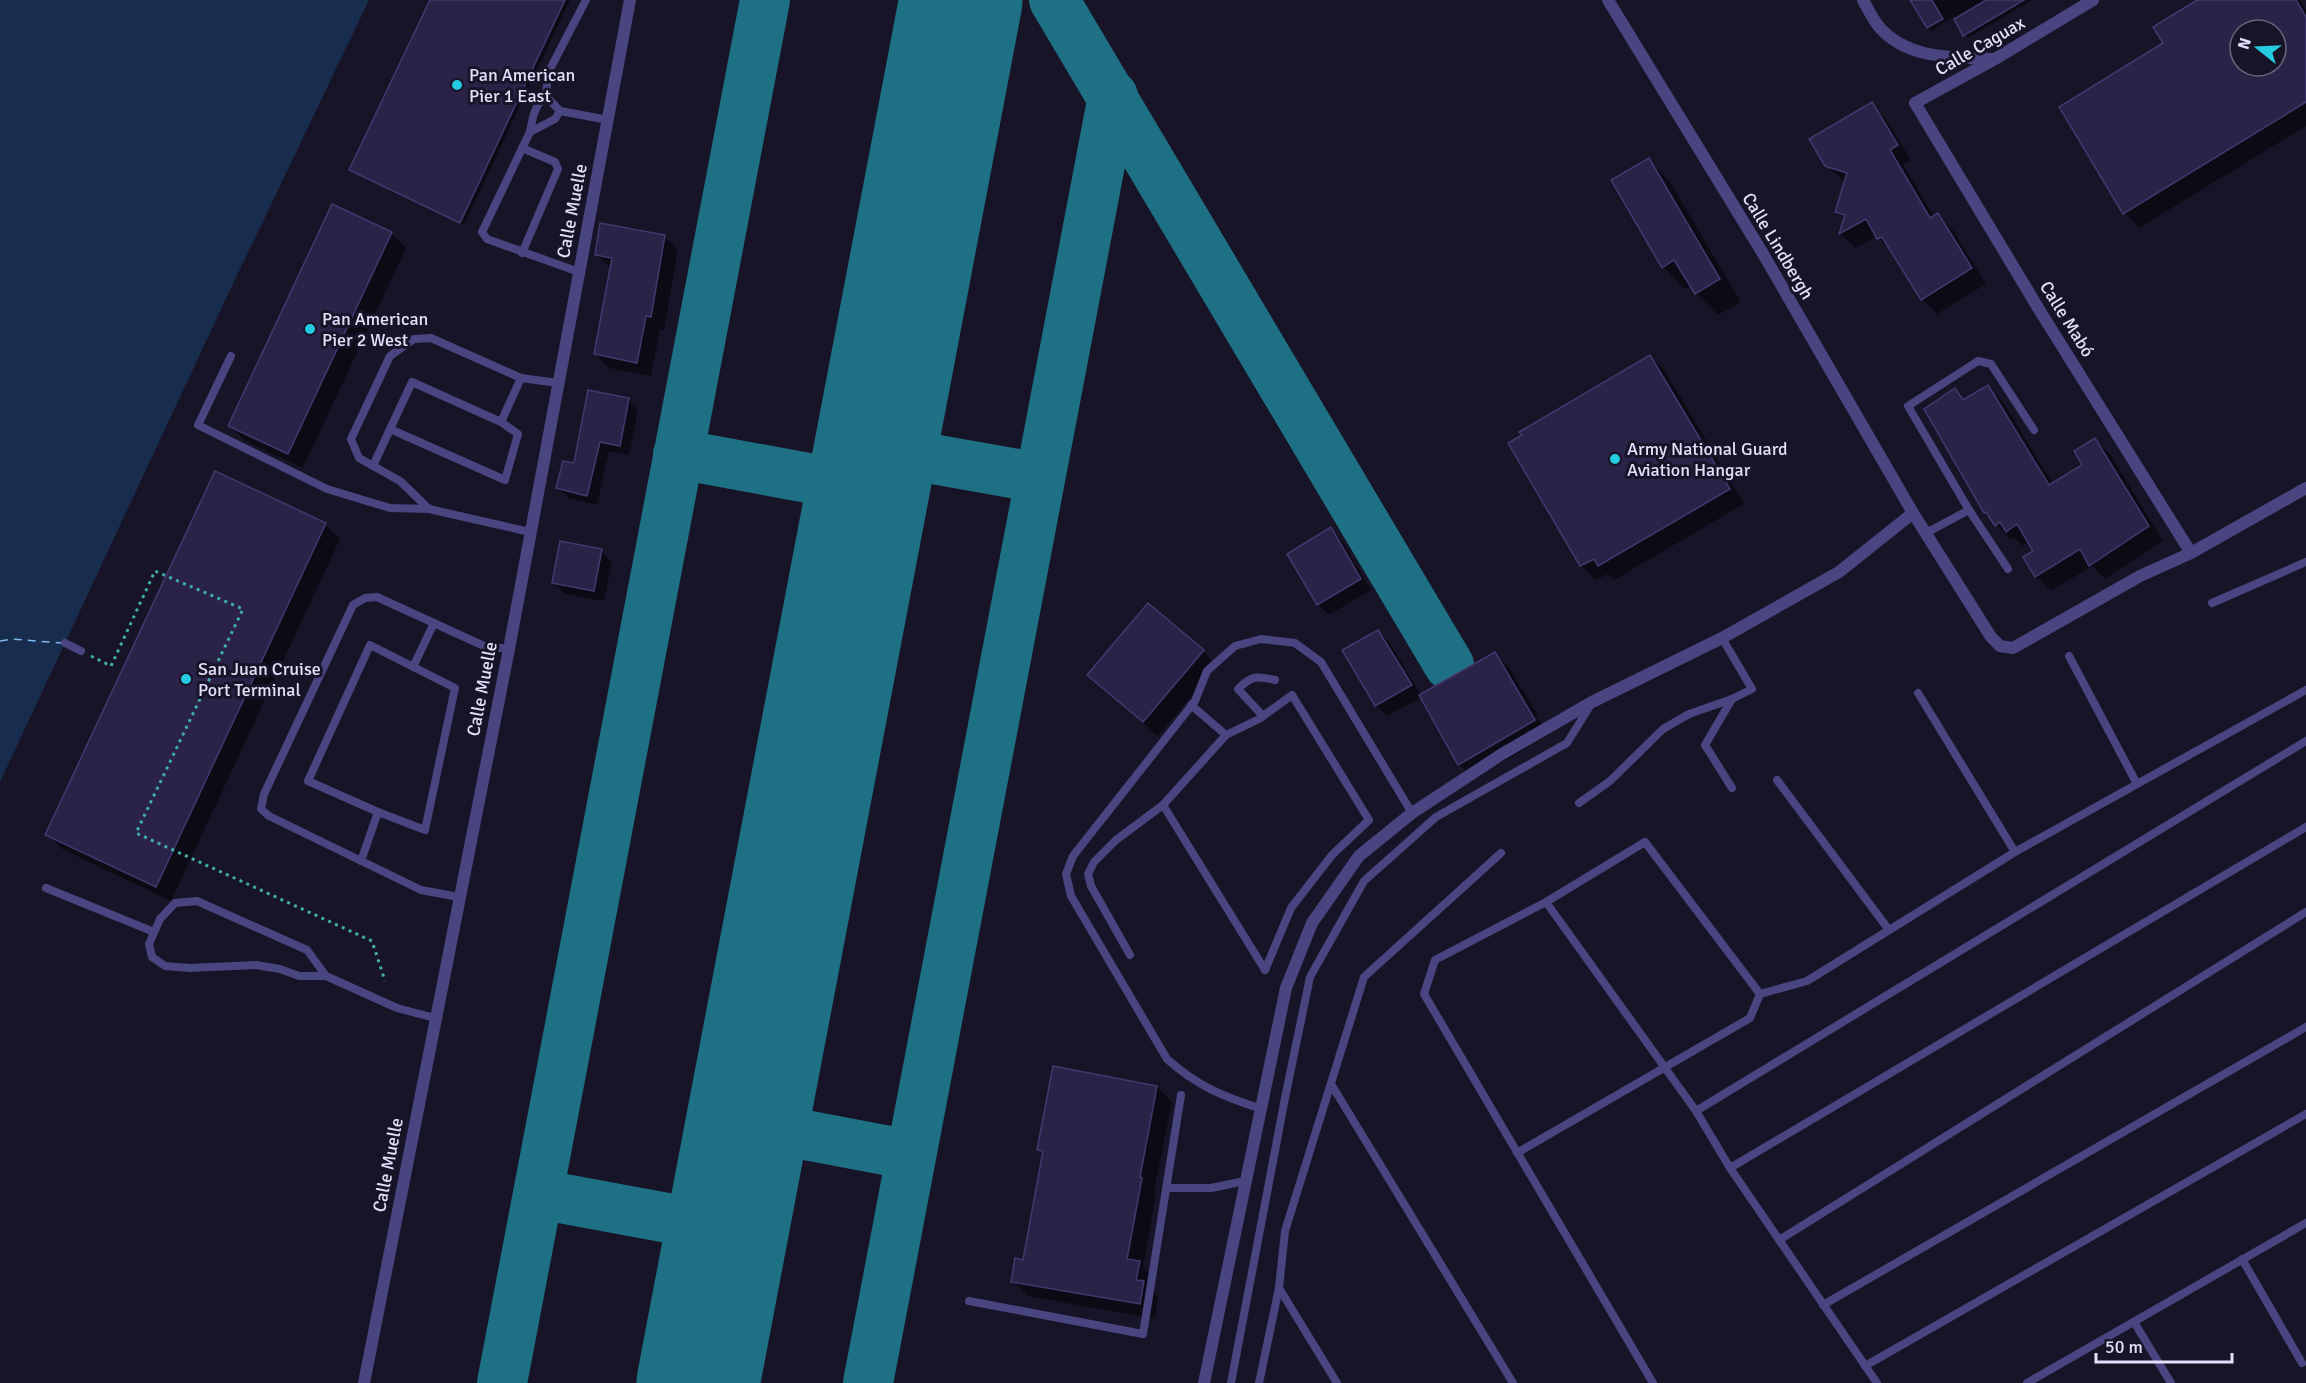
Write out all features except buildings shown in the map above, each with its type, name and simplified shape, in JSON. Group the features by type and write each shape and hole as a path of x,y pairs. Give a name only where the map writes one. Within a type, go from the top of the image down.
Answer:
{"street":[{"name":"Calle Muelle","path":"364,1383 508,650 630,0"},
{"name":"Calle Lindbergh","path":"1608,0 1762,252 1913,513 1991,638 2000,646 2013,648 2140,576 2192,553"},
{"path":"1863,0 1879,27 1895,42 1911,51 1947,57 1995,59"},
{"name":"Calle Caguax","path":"1915,103 1995,59 2093,0"},
{"name":"Calle Mabó","path":"1915,103 2040,311 2192,553"},
{"path":"2192,553 2306,488"},
{"path":"1204,1383 1286,988 1312,923 1359,856 1412,813 1502,754 1592,702 1722,638 1839,572 1913,513"}],"lane":[{"path":"586,0 548,73 546,96 560,111 608,120"},
{"path":"546,96 538,102 530,132 482,232 487,239 579,272"},
{"path":"530,132 555,119 560,111"},
{"path":"522,148 555,162 558,169 522,253"},
{"path":"429,509 400,481 359,458 351,439 390,356 414,339 431,338 521,378 558,383"},
{"path":"231,356 198,425 327,489 390,508 429,509 530,532"},
{"path":"2008,568 1919,429 1908,406 1978,361 1991,364 2034,430"},
{"path":"501,422 521,378"},
{"path":"373,466 390,429 412,382 501,422 518,434 505,480 390,429"},
{"path":"1926,533 1969,510"},
{"path":"2212,603 2306,562"},
{"path":"459,897 421,890 269,816 261,809 264,794 353,605 365,598 377,597 484,646 508,650"},
{"path":"412,667 434,623"},
{"path":"1579,803 1610,781 1663,729 1689,714 1732,699 1752,689 1722,638"},
{"path":"1262,1109 1211,1091 1184,1074 1167,1059 1071,896 1066,874 1073,856 1191,705 1207,671 1235,646 1261,639 1295,643 1321,662 1412,813"},
{"path":"65,644 81,651"},
{"path":"370,645 454,688 424,830 378,812 308,781 370,645"},
{"path":"2069,656 2137,784"},
{"path":"1263,716 1239,689 1248,679 1258,677 1275,680"},
{"path":"1760,994 1807,981 2015,852 2306,690"},
{"path":"1918,693 2015,852"},
{"path":"1131,956 1091,886 1088,874 1094,862 1116,840 1163,806 1226,735 1263,716 1292,695 1369,820 1332,855 1291,908 1265,970 1163,806"},
{"path":"1732,699 1705,745 1732,788"},
{"path":"1231,1383 1310,977 1364,881 1436,818 1566,743 1592,702"},
{"path":"1191,705 1226,735"},
{"path":"1696,1111 2306,741"},
{"path":"1777,780 1889,930"},
{"path":"361,861 378,812"},
{"path":"1730,1168 2306,827"},
{"path":"1653,1383 1424,994 1435,960 1546,902 1645,842 1760,994"},
{"path":"1259,1383 1279,1288 1285,1231 1364,977 1501,853"},
{"path":"46,888 154,932"},
{"path":"326,976 307,950 197,901 175,903 160,919 149,944 152,957 165,966 190,968 256,964 299,976 326,976 396,1008 435,1018"},
{"path":"1546,902 1696,1111 1730,1168 1877,1383"},
{"path":"1779,1240 2306,912"},
{"path":"1517,1153 1750,1018 1760,994"},
{"path":"1823,1305 2306,1027"},
{"path":"1331,1083 1513,1383"},
{"path":"969,1300 1143,1334 1181,1095"},
{"path":"1865,1366 2306,1114"},
{"path":"1167,1188 1211,1188 1245,1181"},
{"path":"2027,1383 2306,1222"},
{"path":"2242,1259 2302,1363"},
{"path":"1279,1288 1337,1383"},
{"path":"2134,1322 2171,1383"}],"path":[{"path":"81,651 111,666 155,571 243,609 136,833 372,941 385,981"}],"water":[{"path":"0,0 369,0 230,290 0,782"}],"pier":[{"path":"371,0 316,121 240,276"},
{"path":"213,334 3,784 0,785 0,784"}],"ferry route":[{"path":"0,641 12,639 62,643"}],"taxiway":[{"path":"502,1383 765,0"},
{"path":"1054,0 1449,665"},
{"path":"868,1383 1113,96"},
{"path":"876,449 1040,478"},
{"path":"678,454 868,489"},
{"path":"747,1124 911,1155"},
{"path":"538,1194 727,1229"}],"runway":[{"path":"698,1383 961,0"}],"place":[{"name":"Pan American Pier 1 East","path":"457,85"},
{"name":"Pan American Pier 2 West","path":"310,329"},
{"name":"Army National Guard Aviation Hangar","path":"1615,459"},
{"name":"San Juan Cruise Port Terminal","path":"186,679"}]}
